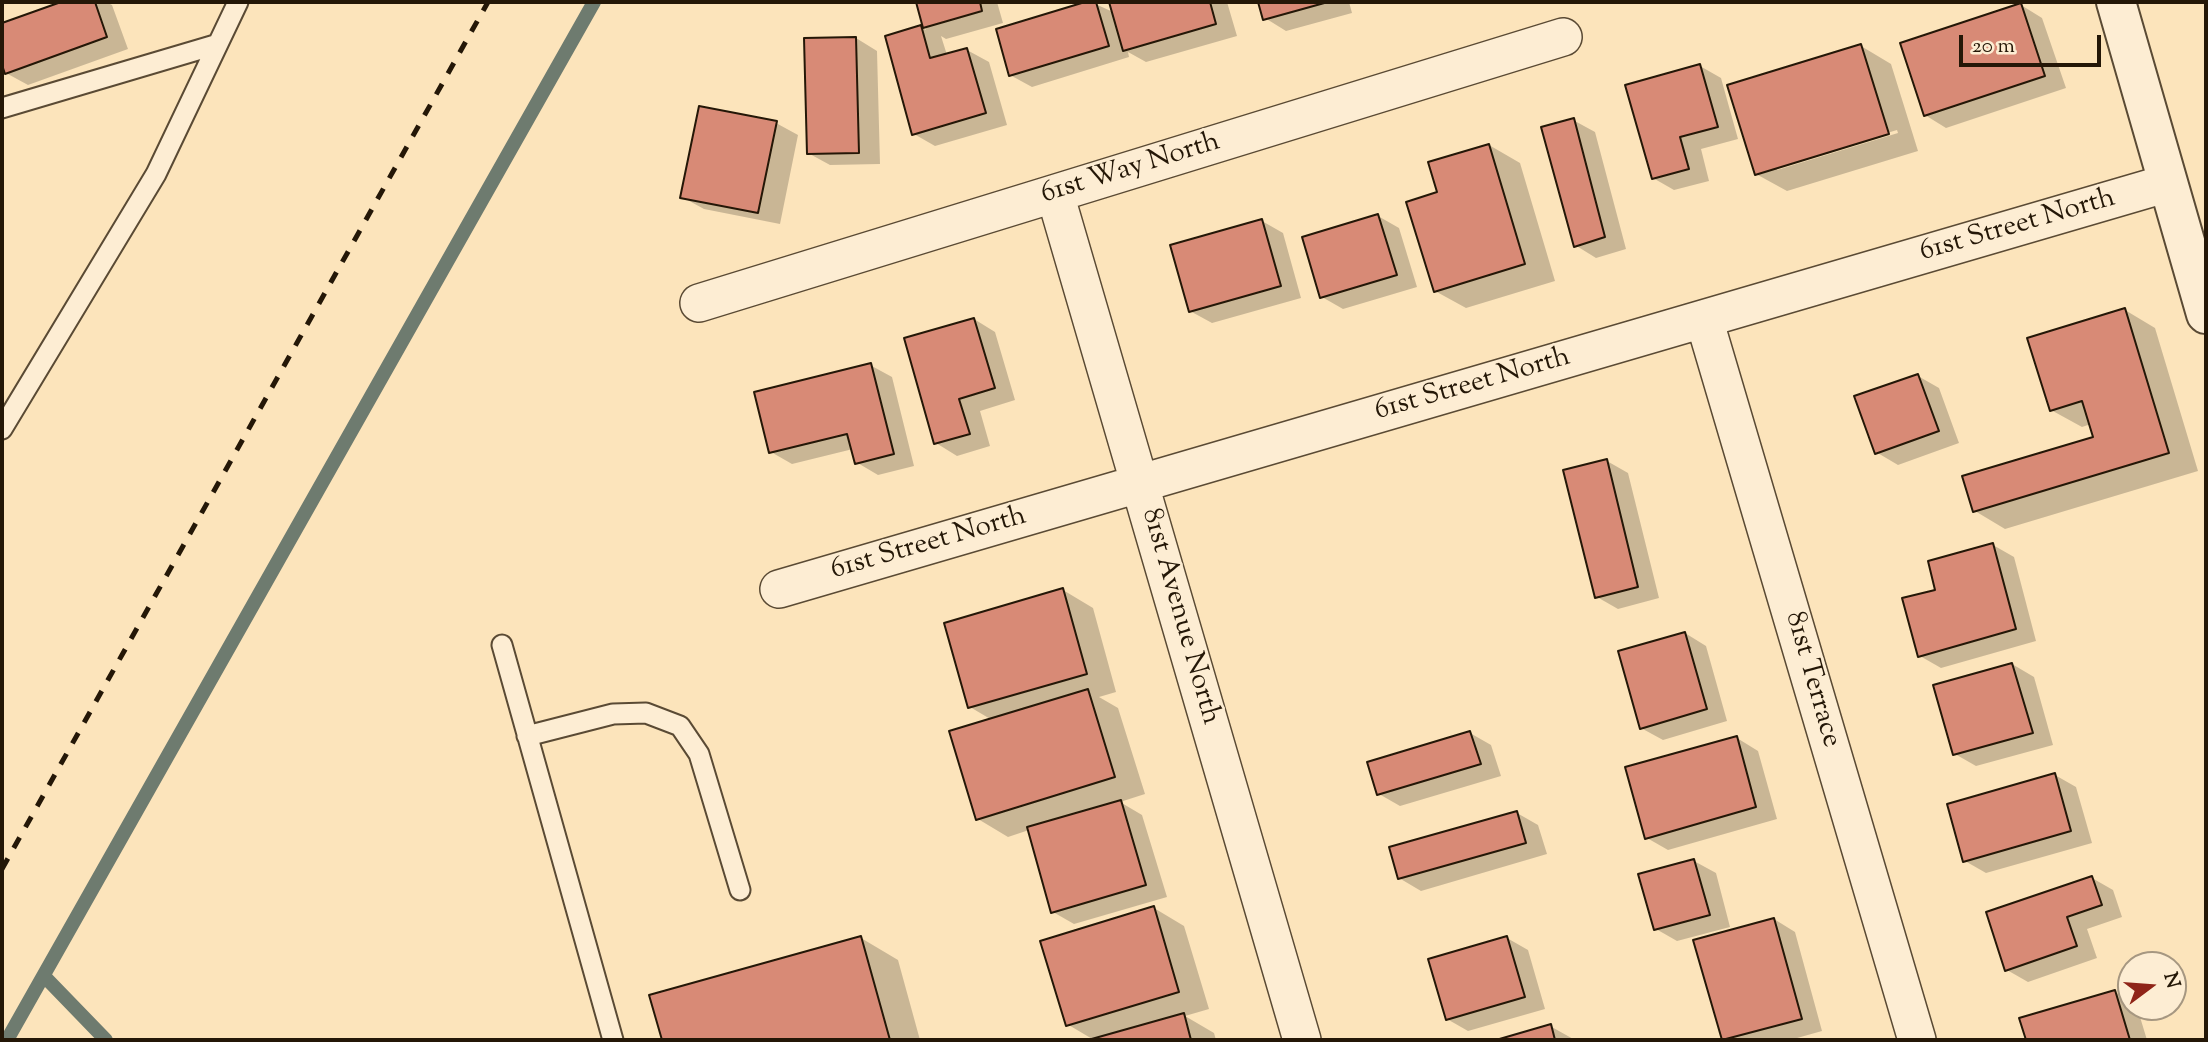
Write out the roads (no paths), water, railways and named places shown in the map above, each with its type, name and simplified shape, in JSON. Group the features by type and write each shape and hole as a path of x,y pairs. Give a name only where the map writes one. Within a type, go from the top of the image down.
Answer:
{"street":[{"path":"2116,2 2206,314"},
{"name":"61st Way North","path":"699,303 1563,37"},
{"name":"61st Street North","path":"779,589 2168,183"},
{"name":"81st Avenue North","path":"1055,194 1301,1040"},
{"name":"81st Terrace","path":"1704,319 1917,1040"}],"lane":[{"path":"2,429 156,174 238,2"},
{"path":"2,107 218,44"},
{"path":"502,645 613,1040"},
{"path":"527,736 613,714 646,713 680,726 699,754 740,890"}],"waterway":[{"path":"7,1040 594,2"},
{"path":"44,976 106,1040"}],"railway":[{"path":"2,869 488,2"}]}
